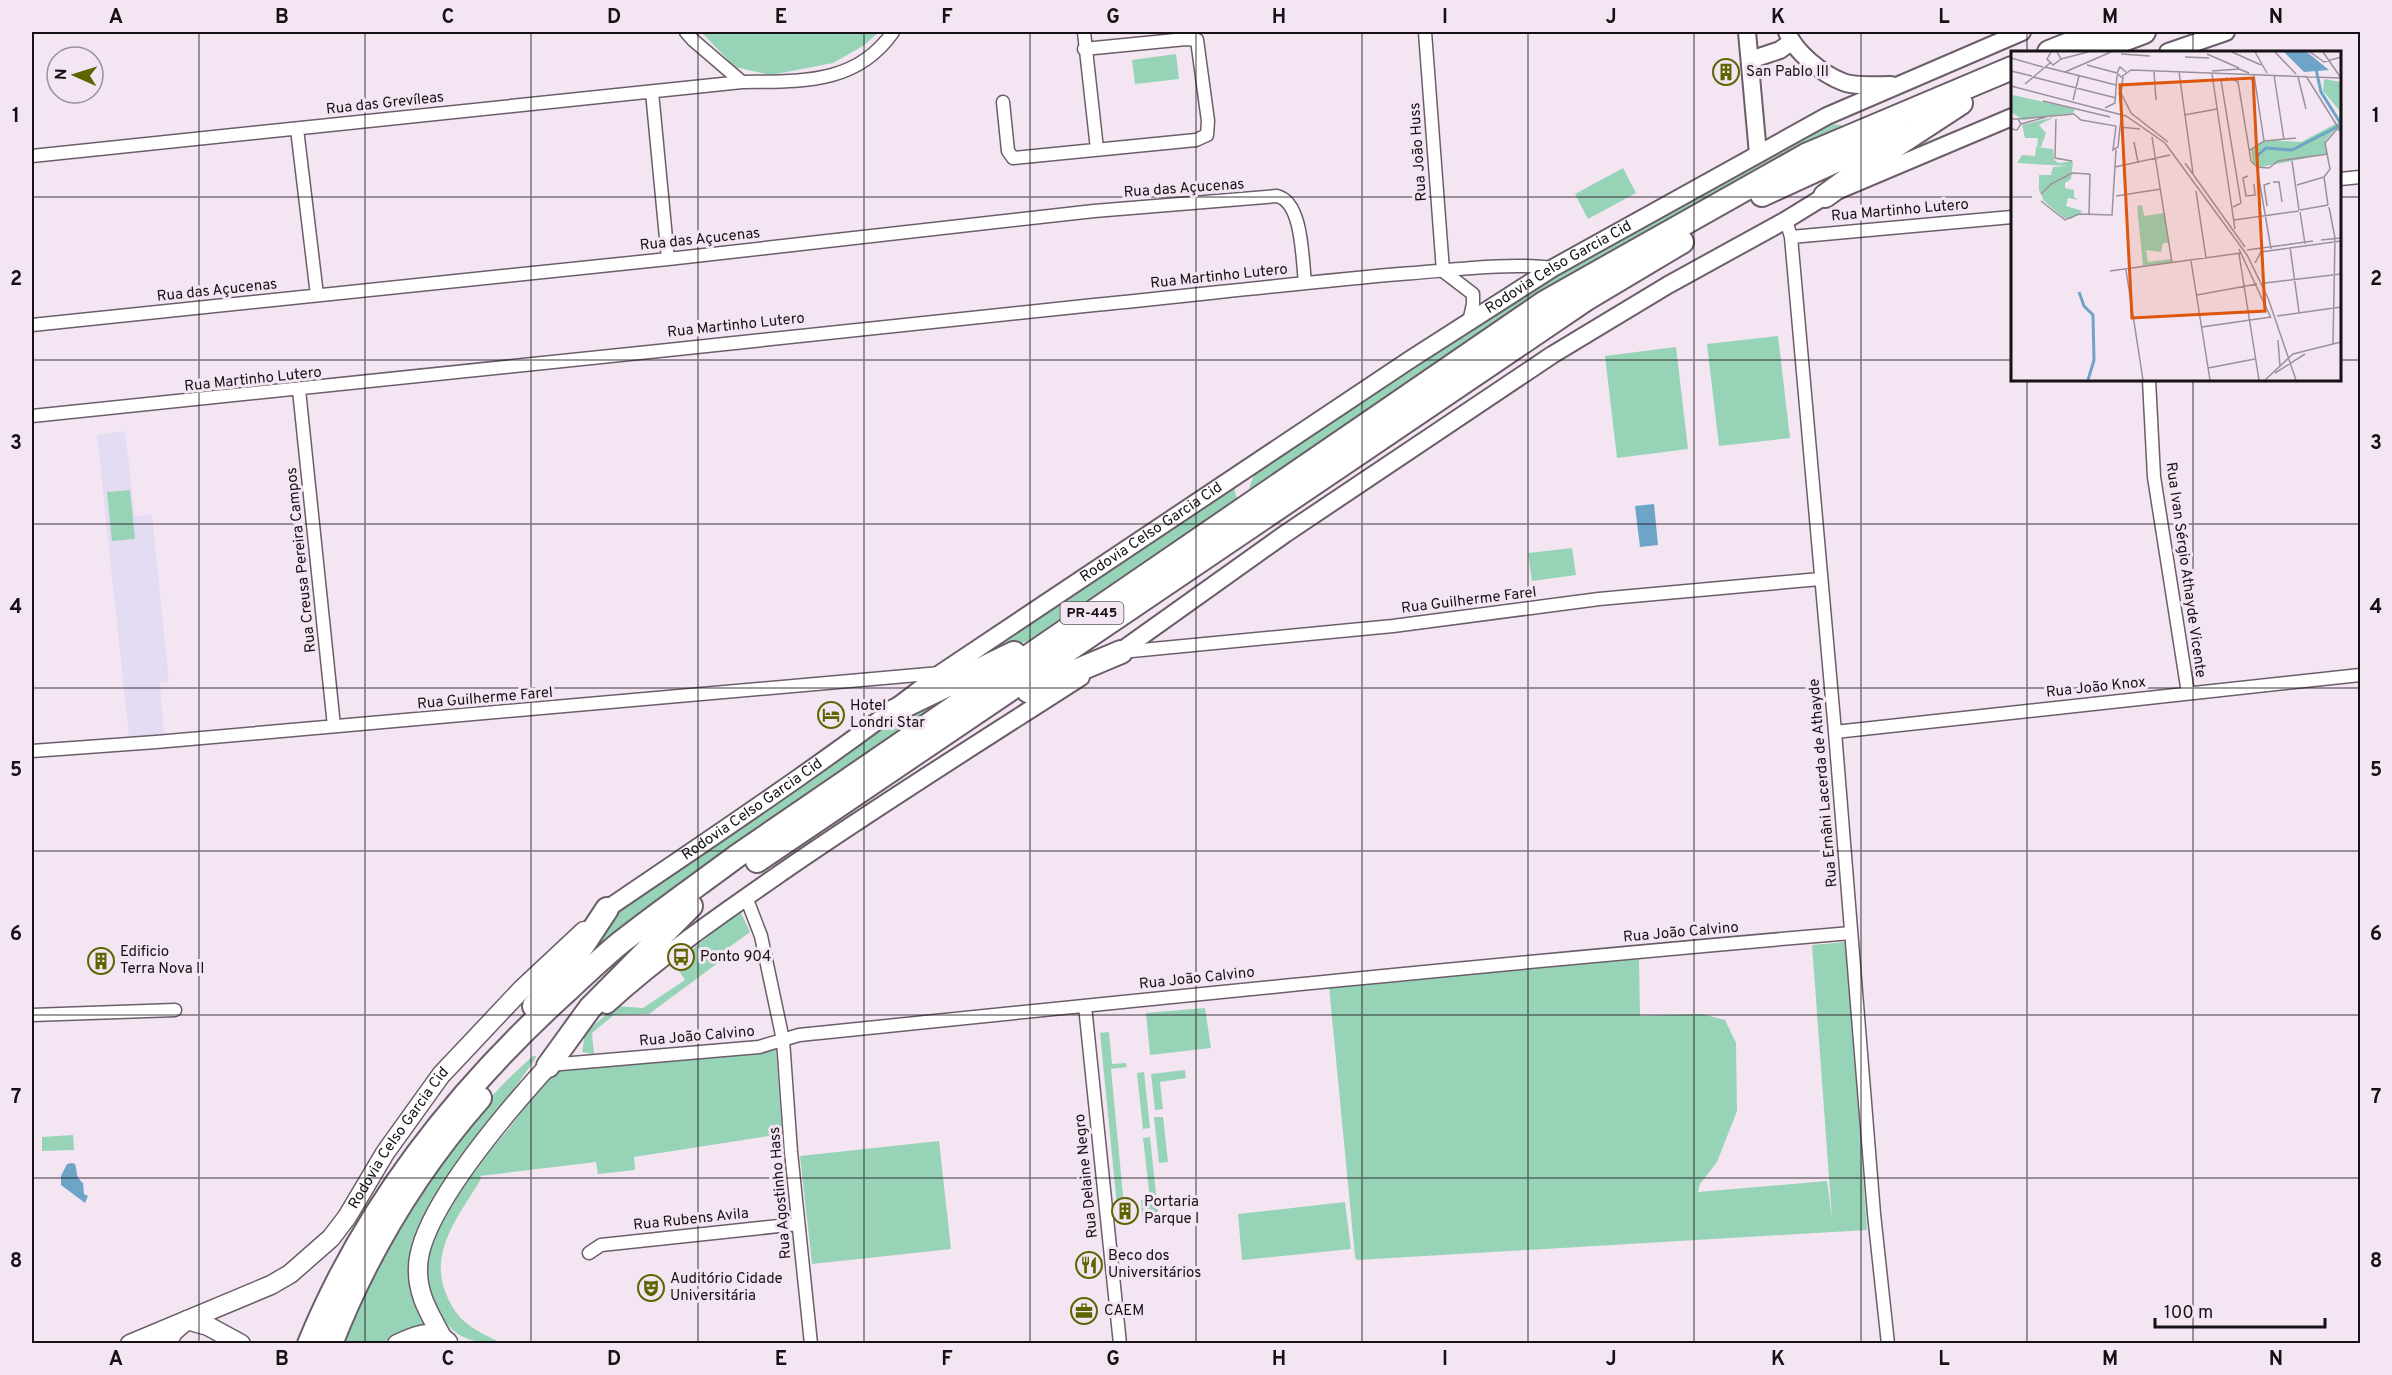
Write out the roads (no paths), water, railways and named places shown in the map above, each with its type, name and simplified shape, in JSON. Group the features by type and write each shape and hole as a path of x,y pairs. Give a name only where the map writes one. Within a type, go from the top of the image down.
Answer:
{"highway":[{"path":"2052,51 2099,32"},
{"path":"2094,51 2144,32"},
{"name":"Rodovia Celso Garcia Cid","path":"323,1337 370,1220 424,1142 479,1076 537,1018 620,943 737,856 1545,302 1806,155 2011,69"},
{"name":"Rodovia Celso Garcia Cid","path":"323,1337 401,1202 474,1105 529,1042 596,983 691,906 1588,298 1757,197 1961,103 2011,84"},
{"path":"1825,196 1880,156 1961,103"},
{"path":"890,713 1028,646 1063,633"},
{"path":"982,710 1121,652"},
{"path":"548,1066 590,1008 691,906"},
{"path":"479,1076 584,944 607,909"}],"main road":[{"name":"Rodovia Celso Garcia Cid","path":"130,1344 271,1285 296,1269 331,1238 347,1217 385,1153 441,1076 522,989 607,909"},
{"name":"PR-445","path":"449,1341 425,1307 418,1284 419,1254 424,1236 444,1201 476,1154 507,1113 548,1066"},
{"path":"167,1344 173,1332 187,1320 208,1326 241,1344"},
{"path":"397,1344 418,1335 449,1341"}],"street":[{"path":"686,32 742,82"},
{"name":"Rua das Grevíleas","path":"32,156 742,82 804,81 852,69 880,49 893,32"},
{"path":"1084,32 1084,49 1097,150"},
{"name":"Rua João Huss","path":"1425,32 1443,271"},
{"path":"1747,32 1758,154"},
{"name":"Rodovia Celso Garcia Cid","path":"607,909 890,713 941,673 1553,268 1827,116 1894,85 2022,32"},
{"path":"2171,51 2226,32"},
{"path":"1750,60 1780,50 1789,37 1819,68 1844,83 1894,85"},
{"path":"1003,102 1008,151 1013,158 1206,137 1209,128 1197,40 1084,49"},
{"path":"652,92 668,259"},
{"name":"PR-445","path":"548,1066 619,994 678,945 887,801 1121,652 1285,534 1552,355 1668,285 1825,196 2011,118"},
{"path":"297,129 317,295"},
{"path":"2341,179 2361,177"},
{"name":"Rua das Açucenas","path":"32,325 668,259 1094,211 1277,196 1288,202 1296,215 1305,282"},
{"name":"Rua Martinho Lutero","path":"1791,237 2011,217"},
{"name":"Rua Ernâni Lacerda de Athayde","path":"1786,220 1791,237 1835,732 1874,1214 1888,1344"},
{"path":"1443,271 1553,268"},
{"path":"1443,271 1473,294 1469,322"},
{"name":"Rua Martinho Lutero","path":"32,416 299,390 736,341 1305,282 1443,271"},
{"name":"Rua Ivan Sérgio Athayde Vicente","path":"2149,381 2154,477 2188,693"},
{"name":"Rua Creusa Pereira Campos","path":"299,390 334,726"},
{"name":"Rua Guilherme Farel","path":"1121,652 1393,626 1599,599 1820,579"},
{"name":"Rua Guilherme Farel","path":"32,751 941,673"},
{"name":"Rua João Knox","path":"1835,732 2361,675"},
{"name":"Rua Agostinho Hass","path":"746,897 762,936 783,1040 798,1224 811,1344"},
{"name":"Rua João Calvino","path":"548,1066 759,1047 799,1035 1498,963 1851,933"},
{"name":"Rua Delaine Negro","path":"1085,1006 1120,1344"},
{"path":"32,1015 175,1010"},
{"name":"Rua Rubens Avila","path":"589,1253 601,1245 798,1224"}],"water":[{"path":"1654,504 1658,545 1640,547 1635,506"},
{"path":"67,1164 75,1164 78,1177 83,1183 84,1194 88,1196 85,1203 61,1185 61,1176"}],"place":[{"name":"San Pablo III","path":"1726,72"},
{"name":"Hotel Londri Star","path":"831,715"},
{"name":"Ponto 904","path":"681,957"},
{"name":"Edificio Terra Nova II","path":"101,961"},
{"name":"Portaria Parque I","path":"1125,1211"},
{"name":"Beco dos Universitários","path":"1089,1265"},
{"name":"Auditório Cidade Universitária","path":"651,1288"},
{"name":"CAEM","path":"1084,1311"}]}
